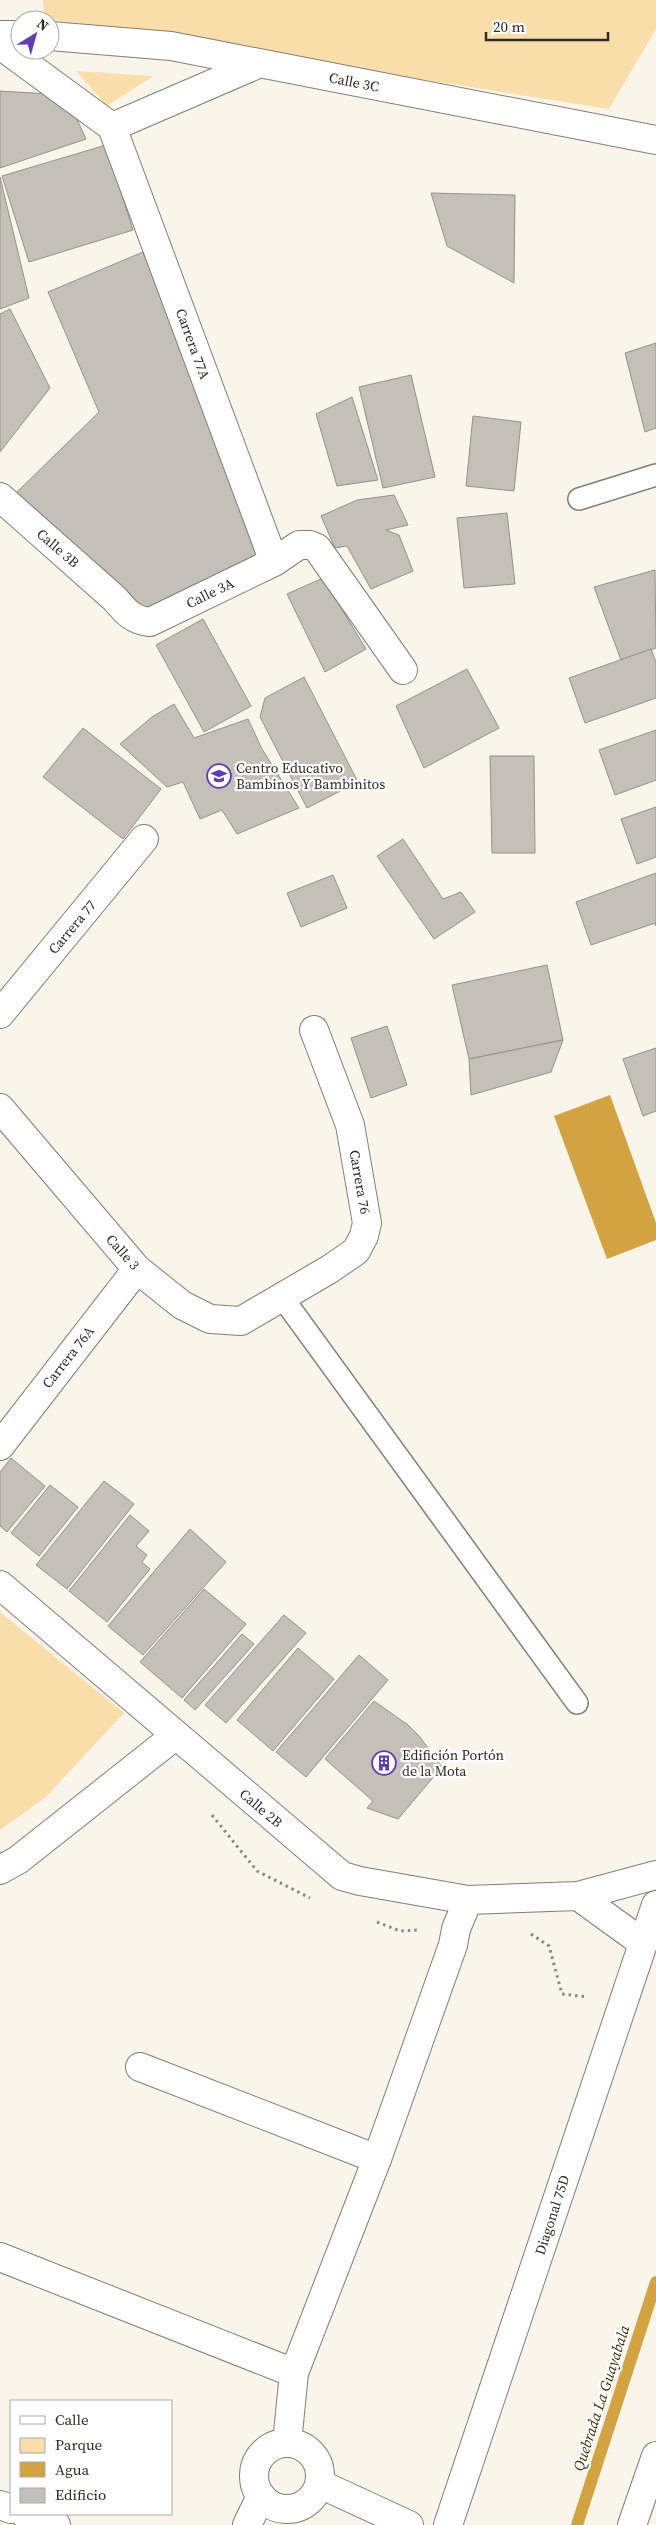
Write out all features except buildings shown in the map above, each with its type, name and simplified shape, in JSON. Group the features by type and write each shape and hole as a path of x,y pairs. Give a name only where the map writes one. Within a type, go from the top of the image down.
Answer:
{"street":[{"name":"Calle 3C","path":"60,37 171,46 656,140"},
{"path":"0,45 112,127 258,64"},
{"name":"Carrera 77A","path":"112,127 274,562"},
{"name":"Calle 3B","path":"0,497 115,599"},
{"name":"Calle 3A","path":"115,599 130,617 150,622 274,562 299,545 310,544 317,548 403,670"},
{"name":"Carrera 77","path":"0,1014 144,839"},
{"name":"Carrera 76","path":"282,1297 356,1251 364,1236 367,1223 350,1126 314,1030"},
{"name":"Calle 3","path":"0,1108 137,1269 182,1305 210,1319 241,1321 282,1297"},
{"name":"Carrera 76A","path":"0,1446 137,1269"},
{"name":"Calle 2B","path":"0,1585 342,1876 360,1882 468,1900 578,1896 656,1875"},
{"path":"0,1870 18,1860 176,1735"},
{"path":"578,1896 643,1943"},
{"path":"287,2443 294,2373 377,2159 453,1945 456,1929 468,1900"},
{"name":"Diagonal 75D","path":"448,2525 656,1905"},
{"path":"140,2067 377,2159"},
{"path":"0,2257 294,2373"},
{"path":"287,2443 302,2446 313,2456 319,2469 320,2484 313,2497 302,2506 287,2509 272,2506 261,2496 255,2483 255,2469 260,2455 272,2446 287,2443"},
{"path":"632,2525 656,2456"},
{"path":"320,2484 409,2525"},
{"path":"248,2525 261,2496"},
{"path":"28,2515 56,2525"}],"lane":[{"path":"579,498 656,475"},
{"path":"282,1297 577,1703"}],"green space":[{"path":"43,0 656,0 656,29 609,109 60,22 60,10 44,10"},
{"path":"76,71 153,76 107,106"},
{"path":"0,1612 124,1713 46,1797 0,1830"}],"water":[{"path":"610,1095 656,1223 656,1240 607,1259 554,1116"}],"waterway":[{"name":"Quebrada La Guayabala","path":"577,2525 656,2282"}],"place":[{"name":"Centro Educativo Bambinos Y Bambinitos","path":"219,776"},
{"name":"Edifición Portón de la Mota","path":"384,1763"}]}
